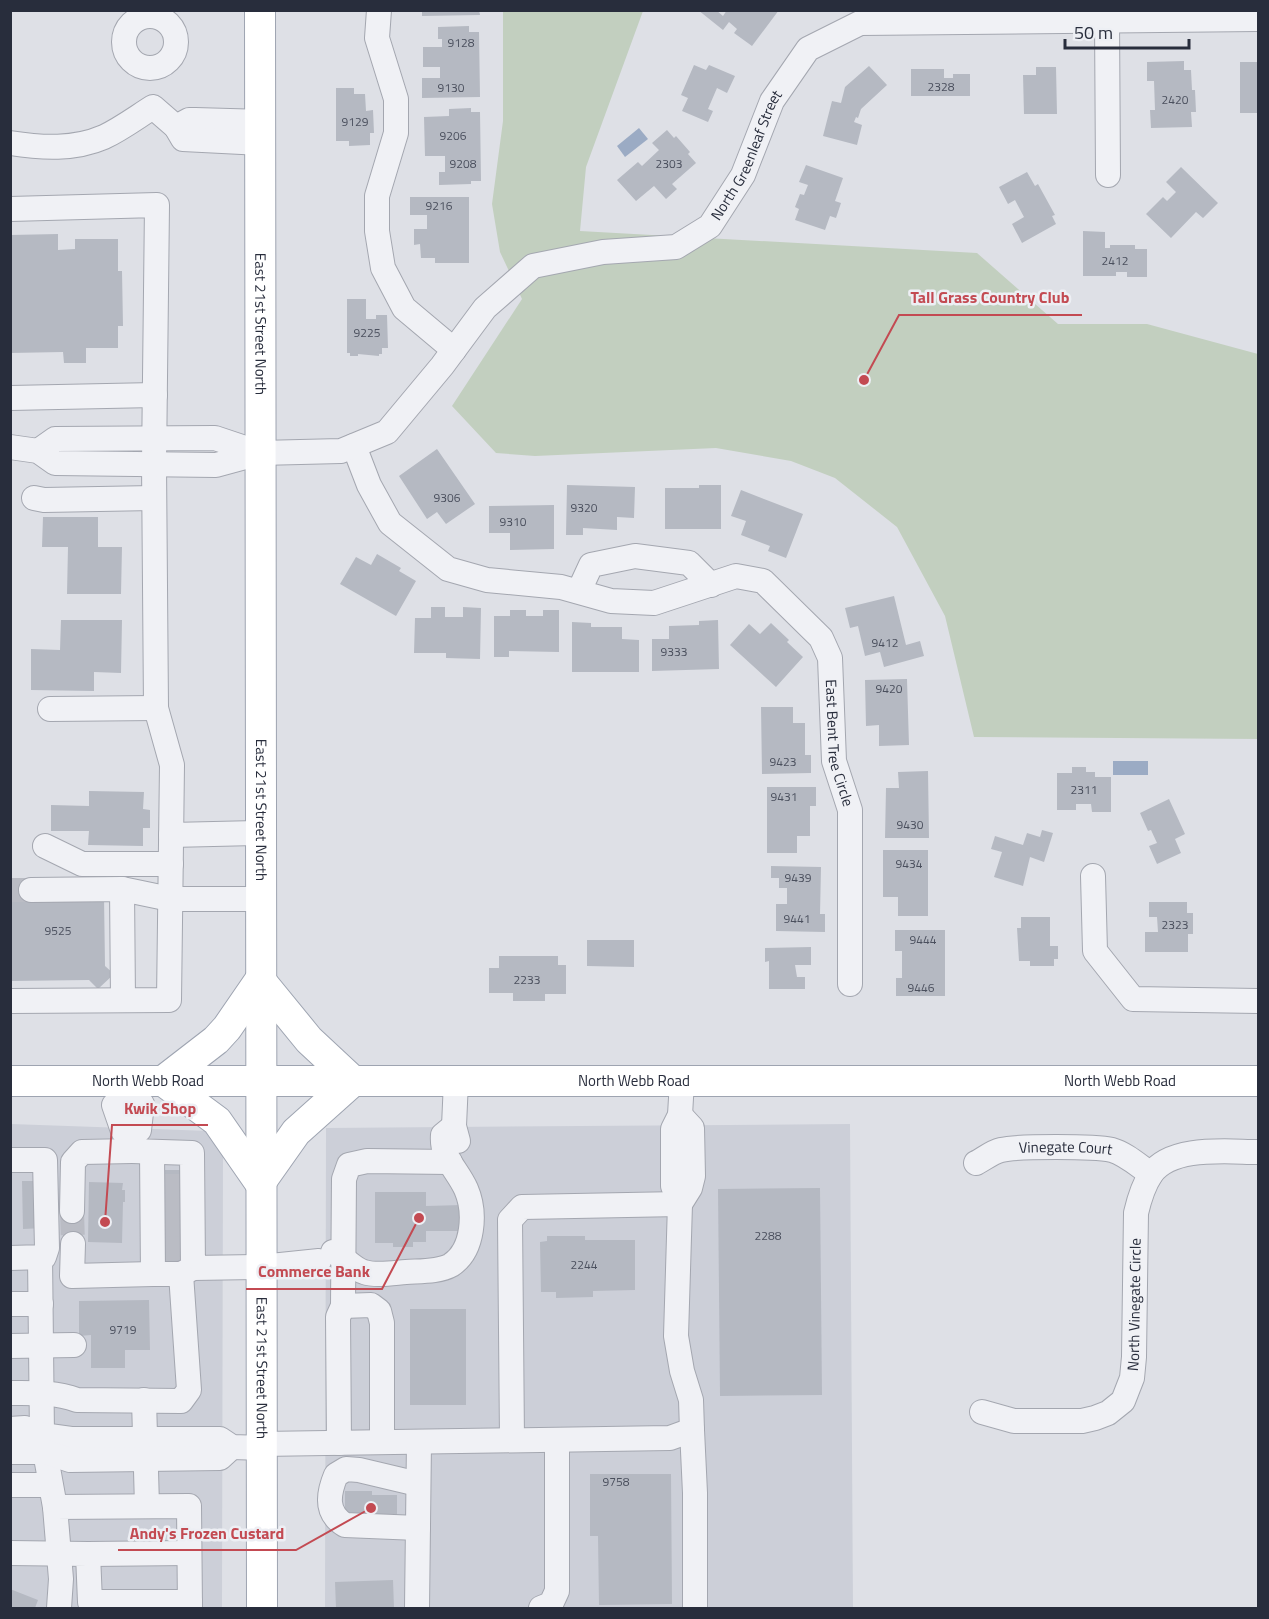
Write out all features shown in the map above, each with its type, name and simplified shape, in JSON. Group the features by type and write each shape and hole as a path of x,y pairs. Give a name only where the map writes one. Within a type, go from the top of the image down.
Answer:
{"main road":[{"name":"East 21st Street North","path":"260,10 262,1608"},
{"path":"260,981 309,1040 353,1081 297,1132 260,1183 224,1129 214,1118 163,1081 216,1040 260,981"},
{"name":"North Webb Road","path":"10,1081 130,1091 163,1081 1258,1081"}],"street":[{"path":"379,10 377,38 396,99 396,133 377,196 377,231 383,268 404,308 454,350"},
{"name":"North Greenleaf Street","path":"260,453 341,451 387,432 485,308 533,266 603,252 676,247 710,226 743,175 771,101 808,49 860,23 991,16 1107,20 1258,19"},
{"path":"1107,20 1108,175"},
{"path":"146,68 153,107 176,127 189,120 195,120 260,132"},
{"path":"10,143 41,148 78,145 105,136 153,107"},
{"path":"10,210 157,205 154,438 156,708 172,765 169,1000 10,1001"},
{"path":"10,398 155,395"},
{"path":"38,451 55,439 215,438 260,453"},
{"name":"East Bent Tree Circle","path":"354,446 369,485 390,523 448,569 487,580 561,586 611,601 654,603 736,576 763,581 820,638 830,658 833,679 834,761 850,810 850,984"},
{"path":"10,447 38,451 55,463 216,465 260,453"},
{"path":"34,498 44,500 154,498"},
{"path":"579,591 591,565 635,556 689,563 711,585"},
{"path":"50,709 156,708"},
{"path":"171,835 260,833"},
{"path":"45,846 82,864 171,864"},
{"path":"1093,876 1095,951 1133,999 1258,1001"},
{"path":"32,890 122,889 170,898 260,899"},
{"path":"122,889 123,1000"},
{"path":"450,1162 458,1152 458,1135 454,1126 456,1081"},
{"path":"682,1081 680,1114 673,1129 673,1186 680,1204 676,1336 682,1371 692,1400 695,1608"},
{"path":"10,1393 42,1392 64,1395 77,1400 181,1401 189,1390 174,1224 138,1146 142,1104 130,1091"},
{"path":"72,1211 73,1161 82,1152 138,1146 192,1153 174,1224 153,1274 72,1276 73,1244"},
{"name":"Vinegate Court","path":"976,1163 1000,1150 1022,1148 1112,1150 1126,1156 1151,1174"},
{"path":"1151,1174 1171,1158 1188,1153 1258,1152"},
{"path":"10,1160 45,1160 47,1248 44,1257 10,1258"},
{"path":"339,1443 338,1317 343,1306 344,1179 349,1165 367,1161 450,1162"},
{"path":"344,1261 365,1273 429,1270 450,1265 464,1252 470,1237 470,1207 467,1190 450,1162"},
{"name":"North Vinegate Circle","path":"982,1412 1014,1421 1082,1421 1108,1413 1123,1401 1132,1378 1134,1357 1136,1213 1141,1194 1151,1174"},
{"path":"512,1440 510,1220 522,1207 680,1204"},
{"path":"174,1224 261,1267 318,1261 322,1269 329,1271 338,1268 344,1261"},
{"path":"40,1257 44,1443 59,1554 61,1579 59,1608"},
{"path":"10,1304 40,1304"},
{"path":"343,1306 371,1305 379,1311 382,1323 382,1442"},
{"path":"10,1346 74,1345"},
{"path":"144,1400 147,1506"},
{"path":"10,1429 25,1428 70,1460 145,1449 220,1458 232,1447 382,1442 670,1438 692,1430"},
{"path":"541,1608 551,1604 557,1591 556,1440"},
{"path":"417,1608 419,1442"},
{"path":"10,1452 44,1443"},
{"path":"418,1484 346,1469 336,1475 329,1499 331,1511 345,1525 418,1528"},
{"path":"10,1485 52,1496 147,1506 189,1506 190,1605 89,1605 88,1554"},
{"path":"10,1553 189,1553"}],"shaded area":[{"path":"11,1124 210,1131 223,1153 222,1608 11,1608"},
{"path":"850,1124 853,1608 325,1608 326,1128"}],"green space":[{"path":"503,11 643,11 586,167 580,231 977,253 1058,324 1147,324 1258,354 1258,739 974,737 945,616 897,527 835,478 791,461 716,448 535,456 496,453 452,406 522,299 500,252 492,204 503,121"}],"water":[{"path":"639,128 648,139 625,157 617,146"},
{"path":"1113,761 1148,761 1148,775 1113,775"}],"building":[{"path":"422,10 479,10 480,15 422,16"},
{"path":"698,10 716,10 723,16 727,10 779,10 752,46 734,33 737,29 729,22 723,30"},
{"path":"469,26 469,32 479,32 480,97 422,98 422,78 440,78 440,67 423,67 423,47 442,47 442,39 438,39 438,27"},
{"path":"1184,61 1184,70 1191,70 1192,90 1195,90 1196,112 1191,112 1192,127 1151,128 1150,110 1155,110 1154,81 1147,81 1147,62"},
{"path":"1240,62 1258,62 1258,113 1240,113"},
{"path":"694,65 706,70 709,65 735,76 727,93 717,88 708,109 713,111 708,122 682,111 688,98 681,95"},
{"path":"869,66 887,85 861,109 858,118 856,117 854,122 862,125 857,145 823,136 832,101 841,103 845,87"},
{"path":"1036,67 1056,67 1057,114 1024,114 1023,75 1036,75"},
{"path":"911,69 944,69 944,78 953,78 953,74 970,74 970,96 911,96"},
{"path":"336,88 354,88 354,94 365,94 366,111 373,110 374,133 370,133 370,145 349,146 349,141 336,141"},
{"path":"471,108 471,112 480,112 481,181 471,181 471,184 439,185 439,172 445,172 445,156 425,156 424,117 449,116 449,109"},
{"path":"667,130 674,138 676,136 696,163 672,184 677,189 666,199 654,186 636,201 617,180 638,162 642,166 659,150 652,143"},
{"path":"806,165 843,178 835,201 841,203 836,218 830,216 825,230 795,220 799,209 795,207 800,194 804,195 808,185 799,182"},
{"path":"1181,167 1218,203 1203,218 1196,212 1171,238 1146,214 1163,197 1167,201 1176,192 1166,182"},
{"path":"1027,172 1035,186 1038,184 1055,215 1052,216 1056,224 1022,243 1012,224 1024,217 1015,200 1008,204 999,187"},
{"path":"410,197 469,197 469,263 435,263 435,258 421,258 420,244 414,245 414,229 427,229 427,215 410,215"},
{"path":"1083,231 1105,232 1105,248 1110,248 1110,245 1135,245 1135,249 1147,249 1147,277 1127,277 1127,272 1116,272 1116,276 1083,276"},
{"path":"58,234 58,250 75,249 75,239 118,239 118,271 122,271 123,326 118,326 118,348 86,348 86,363 64,363 63,352 10,353 10,235"},
{"path":"347,299 366,299 366,319 376,319 376,315 387,315 388,348 382,348 382,354 379,356 358,354 358,356 350,356 350,353 347,353"},
{"path":"437,449 475,504 446,524 437,512 427,519 399,476"},
{"path":"567,485 635,487 634,518 617,517 617,530 583,528 583,535 566,535"},
{"path":"699,485 721,485 721,529 665,529 665,488 699,488"},
{"path":"741,490 803,514 786,558 768,551 770,546 741,535 746,521 731,516"},
{"path":"554,505 554,549 510,550 510,533 489,533 489,506"},
{"path":"43,517 98,517 98,547 122,547 121,594 67,594 68,547 42,547"},
{"path":"377,554 401,568 399,571 416,581 396,616 340,584 356,557 371,565"},
{"path":"894,596 906,645 920,641 924,656 884,667 880,652 865,656 858,626 850,628 845,608"},
{"path":"431,607 445,607 445,617 463,617 463,607 481,608 480,659 446,658 446,653 414,653 415,618 431,618"},
{"path":"510,610 526,610 526,616 543,616 543,610 559,610 559,652 509,651 509,657 494,657 494,616 510,616"},
{"path":"61,620 122,620 121,673 94,672 94,691 31,690 31,649 60,650"},
{"path":"718,620 719,669 652,671 652,639 669,639 669,626 699,625 699,621"},
{"path":"572,622 591,623 591,627 622,627 622,639 639,640 639,672 572,672"},
{"path":"771,623 803,657 776,687 730,645 749,624 760,634"},
{"path":"907,679 909,745 879,746 879,725 866,726 865,680"},
{"path":"761,707 793,707 793,723 805,723 805,755 811,755 811,773 762,774"},
{"path":"1072,767 1086,767 1086,772 1095,772 1095,777 1111,777 1111,812 1092,812 1091,804 1076,804 1076,810 1057,810 1057,773 1072,773"},
{"path":"928,771 929,838 885,838 886,788 899,788 898,772"},
{"path":"767,787 816,787 816,806 810,806 810,836 797,836 797,853 767,853"},
{"path":"89,791 144,792 143,809 150,810 150,828 143,828 143,846 88,845 89,831 51,831 51,805 89,806"},
{"path":"1169,799 1185,834 1175,839 1181,853 1157,864 1149,846 1157,843 1151,830 1148,831 1140,813"},
{"path":"1042,830 1053,833 1044,862 1030,857 1023,886 994,877 1002,852 991,849 995,836 1023,845 1027,833 1040,837"},
{"path":"883,850 928,850 928,916 898,916 898,897 883,897"},
{"path":"771,866 821,867 820,914 825,914 825,932 776,931 776,904 787,904 787,888 779,888 779,878 771,878"},
{"path":"10,883 31,883 104,896 105,966 114,974 98,989 89,980 10,981"},
{"path":"1149,902 1187,902 1187,913 1193,913 1193,934 1188,934 1188,952 1145,952 1145,932 1158,932 1157,917 1149,917"},
{"path":"1021,917 1050,917 1050,946 1058,946 1058,959 1054,959 1054,966 1030,966 1030,961 1019,961 1017,928 1021,928"},
{"path":"895,930 945,930 945,996 896,996 896,978 902,978 902,951 895,951"},
{"path":"587,940 634,940 634,967 587,966"},
{"path":"811,947 811,965 795,965 797,977 805,977 805,989 769,989 769,961 765,962 765,948"},
{"path":"499,956 558,956 558,965 566,965 566,994 545,994 545,1001 513,1001 513,993 489,993 489,968 499,968"},
{"path":"162,1170 183,1170 183,1265 162,1265"},
{"path":"22,1181 42,1181 43,1228 23,1229"},
{"path":"89,1182 123,1183 125,1202 123,1202 122,1243 88,1242"},
{"path":"820,1188 822,1395 720,1396 718,1189"},
{"path":"375,1192 426,1192 426,1206 462,1205 463,1231 426,1231 426,1242 413,1242 413,1247 393,1247 393,1243 375,1243"},
{"path":"63,1211 79,1211 79,1244 63,1244"},
{"path":"547,1236 585,1236 585,1240 635,1240 635,1290 593,1291 593,1297 556,1298 556,1292 541,1292 540,1242 547,1241"},
{"path":"149,1300 150,1350 125,1350 125,1368 91,1368 91,1335 79,1336 79,1301"},
{"path":"410,1309 466,1309 466,1405 410,1405"},
{"path":"590,1474 671,1474 672,1604 599,1605 598,1536 590,1536"},
{"path":"345,1491 372,1491 372,1495 397,1495 397,1521 345,1529"},
{"path":"393,1580 394,1608 336,1608 335,1582"},
{"path":"10,1589 38,1600 35,1608 10,1608"}],"tunnel":[{"path":"10,890 31,890"},
{"path":"162,1186 183,1186"},
{"path":"162,1208 183,1208"},
{"path":"72,1211 73,1244"},
{"path":"162,1228 183,1228"},
{"path":"162,1249 183,1248"}],"place":[{"name":"Tall Grass Country Club","path":"864,380"},
{"name":"Commerce Bank","path":"419,1218"},
{"name":"Kwik Shop","path":"105,1222"},
{"name":"Andy's Frozen Custard","path":"371,1508"}]}
